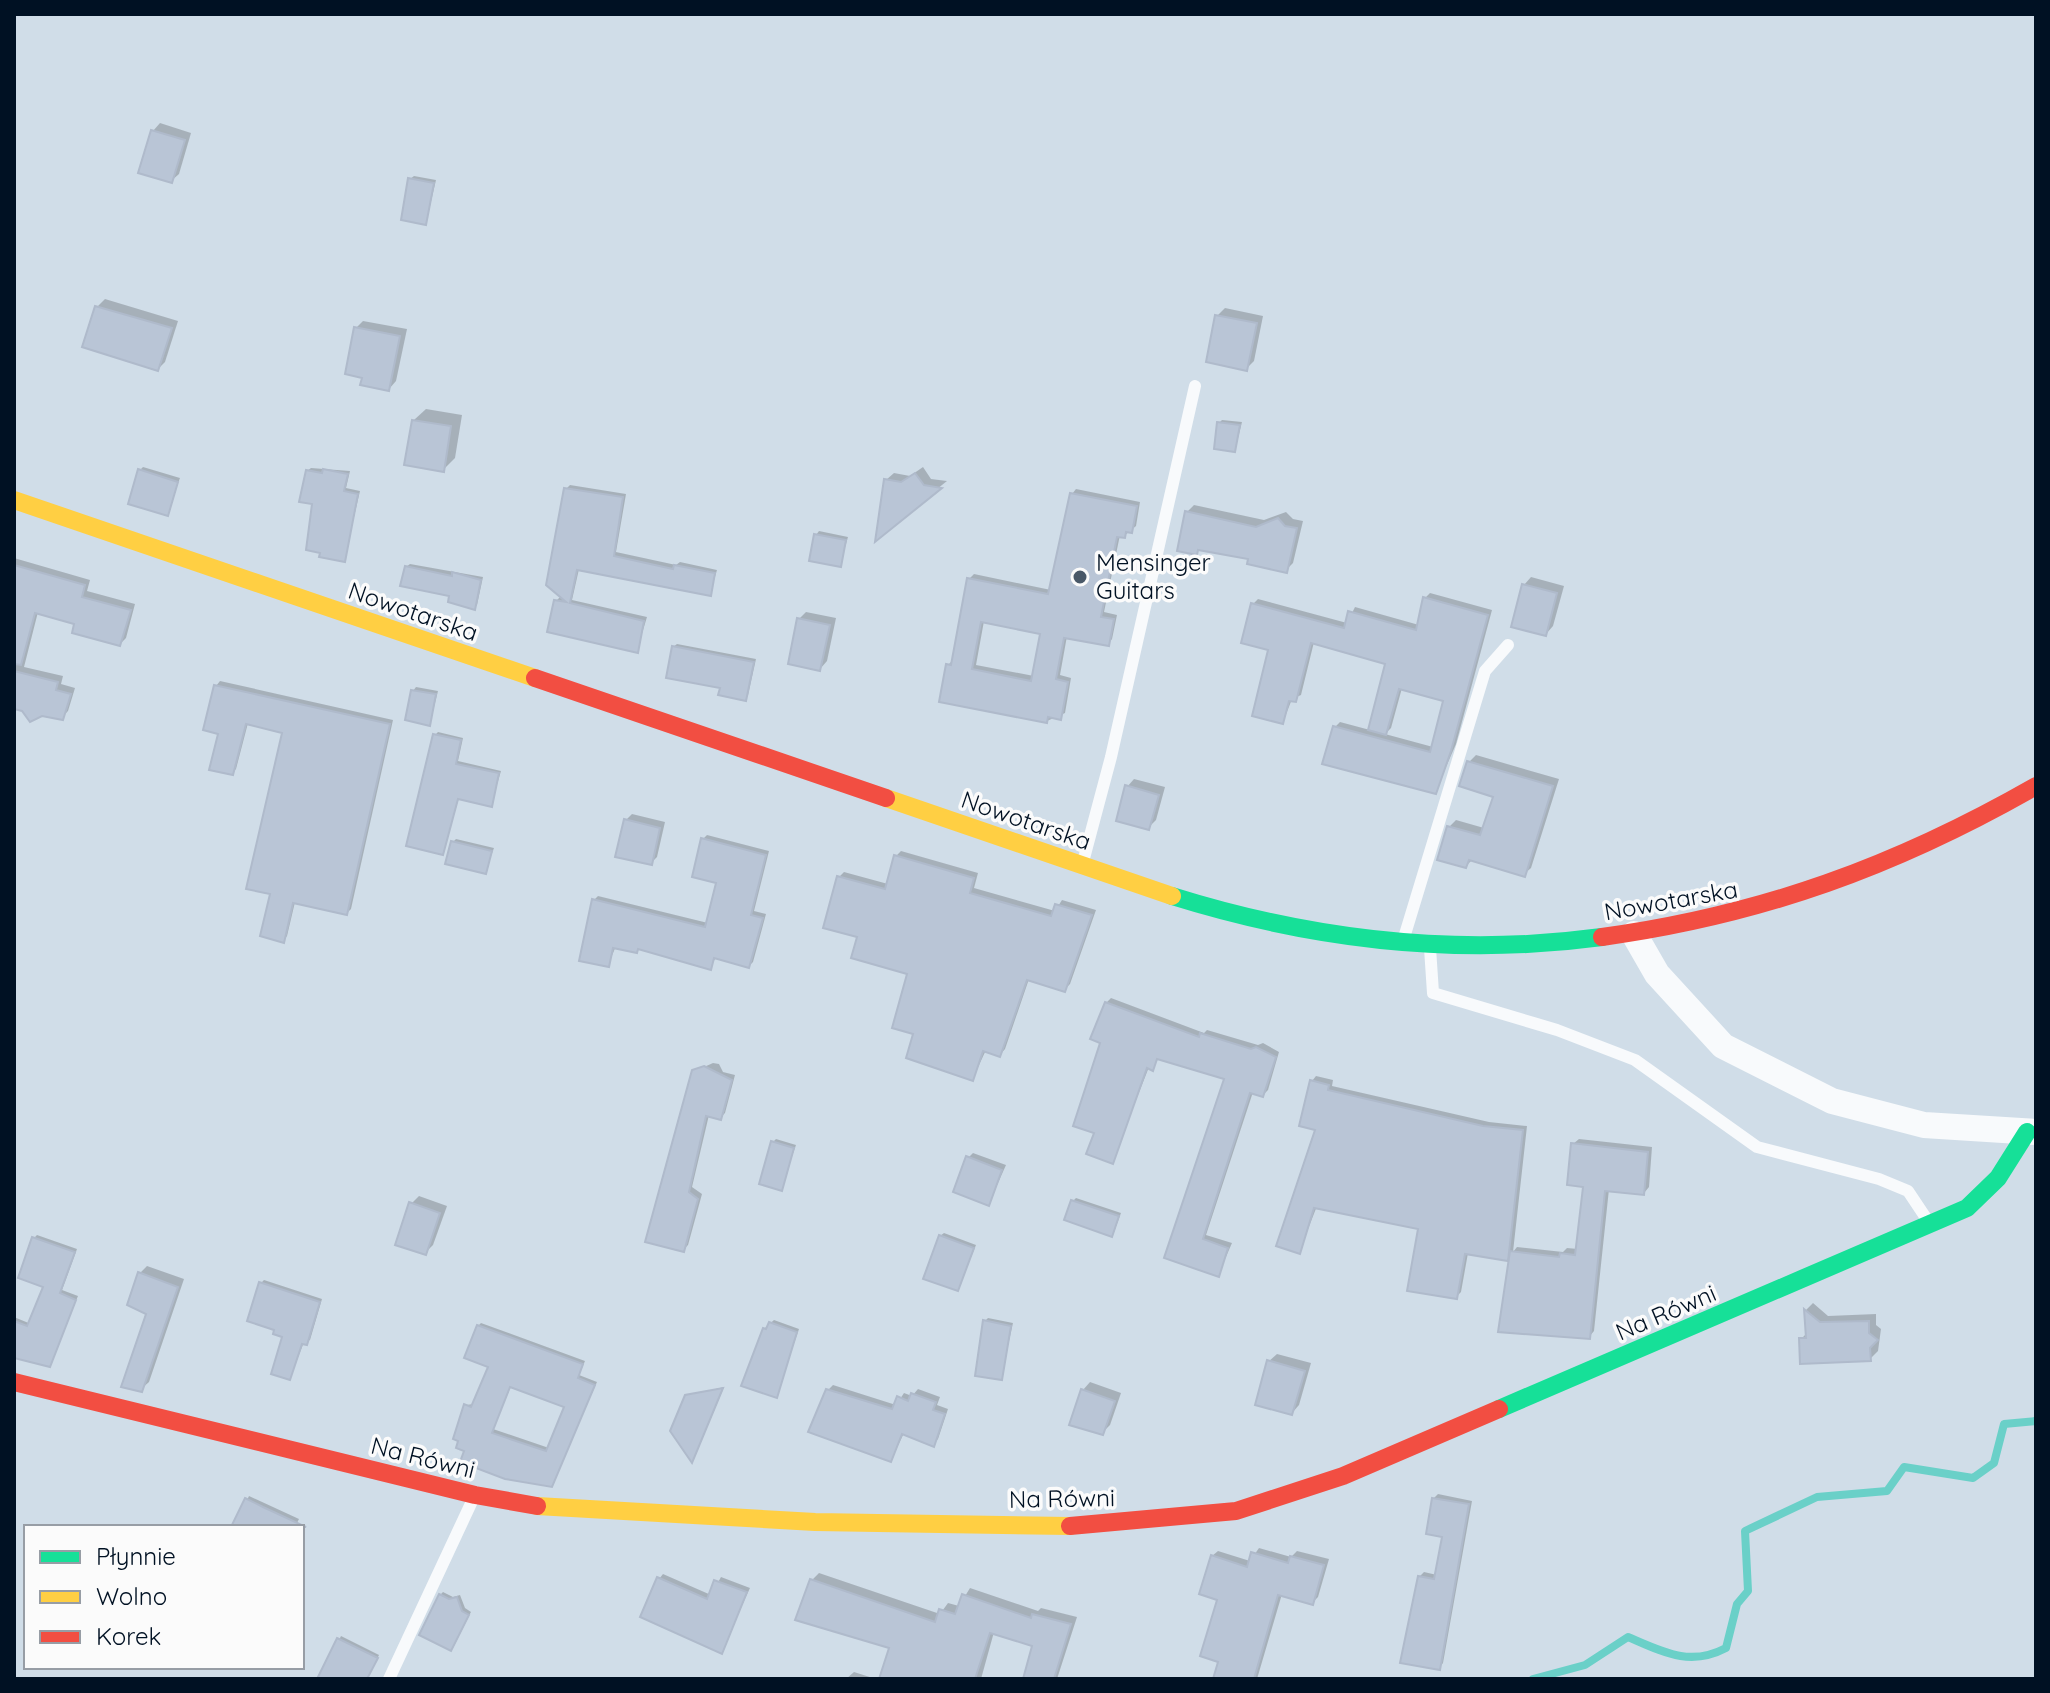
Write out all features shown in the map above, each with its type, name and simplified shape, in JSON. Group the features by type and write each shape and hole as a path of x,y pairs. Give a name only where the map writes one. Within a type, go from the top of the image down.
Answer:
{"street":[{"name":"Nowotarska","path":"14,500 1082,866 1241,916 1402,944 1554,943 1634,934 1746,913 1861,875 1977,821 2036,786"},
{"path":"1634,934 1657,974 1723,1046 1832,1101 1924,1125 2031,1132"},
{"name":"Na Równi","path":"14,1382 475,1495 551,1508 815,1522 1084,1526 1236,1511 1343,1476 1967,1208 1998,1178 2031,1132"}],"lane":[{"path":"1082,866 1111,757 1195,386"},
{"path":"1402,944 1485,671 1508,645"},
{"path":"1430,945 1433,993 1557,1030 1635,1060 1757,1147 1879,1179 1908,1191 1929,1224"},
{"path":"389,1679 475,1495"}],"building":[{"path":"151,130 185,140 172,183 138,173"},
{"path":"408,178 434,183 426,225 401,220"},
{"path":"95,306 172,328 158,371 82,347"},
{"path":"1215,315 1257,323 1247,371 1206,362"},
{"path":"354,327 400,336 389,391 360,385 362,378 345,374"},
{"path":"412,420 451,426 444,472 404,465"},
{"path":"1217,422 1240,425 1235,452 1214,449"},
{"path":"138,469 178,482 168,516 128,504"},
{"path":"323,469 348,474 344,491 358,494 345,562 319,557 320,553 306,550 312,504 299,502 306,470 322,473"},
{"path":"915,473 924,485 942,488 875,542 884,479 901,482"},
{"path":"564,488 623,497 614,556 673,569 674,565 715,573 711,596 577,570 570,603 644,621 638,653 547,632 554,600 566,602 546,585"},
{"path":"1070,493 1137,506 1132,533 1126,532 1125,538 1117,537 1101,617 1114,619 1109,646 1064,638 1056,679 1068,682 1061,720 1048,717 1047,723 939,702 946,664 951,665 967,578 1048,594","holes":["981,622 1040,634 1031,681 972,669"]},
{"path":"1185,511 1256,527 1278,518 1285,526 1297,528 1287,573 1247,564 1248,559 1198,550 1197,555 1177,551"},
{"path":"814,534 846,540 841,567 809,561"},
{"path":"14,565 85,585 82,597 131,610 120,646 72,633 74,624 35,613 21,665 14,664"},
{"path":"405,566 452,576 452,572 481,580 475,610 448,602 449,596 400,586"},
{"path":"1522,584 1557,593 1546,636 1511,627"},
{"path":"1423,597 1488,615 1451,751 1436,794 1322,764 1333,726 1430,752 1443,701 1399,689 1386,735 1368,730 1385,664 1311,643 1296,702 1289,701 1283,724 1252,716 1268,650 1241,643 1251,603 1344,628 1348,611 1416,630"},
{"path":"797,618 830,625 820,671 788,664"},
{"path":"672,646 754,662 746,701 718,695 720,688 666,678"},
{"path":"14,671 58,682 56,690 71,694 63,720 42,716 30,722 22,711 14,709"},
{"path":"214,685 390,724 347,915 293,903 284,943 260,936 270,894 246,889 282,733 246,724 233,775 209,770 218,734 203,730"},
{"path":"411,690 436,694 430,726 405,720"},
{"path":"433,734 461,740 456,764 499,773 492,807 458,799 443,855 406,846"},
{"path":"1467,761 1553,786 1525,877 1469,860 1466,868 1437,860 1447,826 1480,835 1493,797 1459,786"},
{"path":"1125,785 1159,795 1149,830 1116,821"},
{"path":"624,819 660,828 652,865 615,857"},
{"path":"701,838 766,855 751,915 763,918 749,968 714,958 711,970 638,949 637,953 613,948 609,967 579,961 592,899 705,927 716,883 692,877"},
{"path":"451,841 492,851 486,874 445,864"},
{"path":"894,855 974,878 970,893 1051,916 1055,904 1092,915 1065,992 1027,980 1000,1057 983,1051 973,1081 906,1058 913,1034 892,1028 907,974 851,958 857,937 823,928 837,876 885,889"},
{"path":"1105,1002 1199,1037 1200,1033 1251,1049 1256,1047 1276,1057 1263,1097 1250,1093 1203,1239 1228,1248 1219,1277 1164,1258 1224,1079 1157,1059 1153,1071 1147,1068 1113,1164 1086,1154 1094,1133 1073,1126 1100,1043 1090,1039"},
{"path":"704,1066 732,1080 721,1120 706,1116 689,1192 698,1199 684,1252 645,1242 692,1070"},
{"path":"1310,1080 1329,1085 1328,1090 1483,1126 1523,1130 1508,1261 1465,1254 1457,1299 1407,1291 1418,1229 1314,1208 1300,1254 1276,1246 1315,1130 1299,1126"},
{"path":"771,1141 794,1148 782,1191 759,1184"},
{"path":"1571,1143 1648,1152 1644,1195 1605,1191 1590,1339 1498,1332 1510,1251 1559,1257 1560,1253 1575,1255 1583,1187 1567,1185"},
{"path":"966,1156 1002,1170 989,1206 953,1192"},
{"path":"1071,1200 1119,1216 1112,1237 1064,1220"},
{"path":"409,1202 440,1213 426,1255 395,1245"},
{"path":"939,1235 974,1248 958,1291 923,1279"},
{"path":"32,1237 75,1252 60,1293 76,1300 50,1367 14,1358 14,1321 27,1326 43,1287 18,1278"},
{"path":"138,1272 178,1287 142,1392 121,1387 146,1314 127,1305"},
{"path":"259,1282 320,1302 307,1345 302,1344 290,1380 271,1374 282,1337 273,1334 274,1330 247,1321"},
{"path":"1804,1309 1820,1322 1869,1321 1869,1333 1878,1340 1870,1348 1871,1361 1800,1364 1799,1338 1806,1338"},
{"path":"983,1320 1011,1326 1002,1380 975,1376"},
{"path":"769,1322 797,1332 777,1398 741,1386 763,1328 766,1329"},
{"path":"477,1325 583,1364 578,1378 595,1385 552,1487 505,1479 460,1462 464,1451 456,1448 458,1441 453,1439 464,1404 471,1407 488,1367 464,1358","holes":["510,1387 564,1407 546,1451 492,1433"]},
{"path":"1267,1360 1305,1371 1292,1415 1255,1405"},
{"path":"723,1388 692,1463 670,1431 685,1395"},
{"path":"826,1389 892,1409 897,1396 908,1401 911,1393 936,1402 933,1410 945,1414 934,1447 902,1434 891,1462 808,1432"},
{"path":"1081,1389 1115,1401 1103,1435 1069,1425"},
{"path":"245,1498 302,1525 232,1525"},
{"path":"1432,1498 1469,1504 1440,1670 1400,1663 1418,1576 1434,1579 1442,1537 1426,1534"},
{"path":"1251,1552 1288,1563 1290,1556 1324,1565 1313,1605 1278,1595 1254,1679 1213,1679 1218,1662 1200,1656 1217,1600 1199,1594 1211,1555 1247,1567"},
{"path":"657,1577 707,1599 714,1580 747,1592 722,1654 640,1617"},
{"path":"810,1579 935,1622 939,1609 955,1614 962,1594 1031,1618 1032,1614 1071,1624 1054,1679 1023,1679 1032,1646 990,1633 975,1679 879,1679 889,1648 795,1620"},
{"path":"439,1594 449,1599 457,1597 462,1611 469,1615 451,1651 419,1635"},
{"path":"337,1638 378,1658 367,1679 317,1679"}],"waterway":[{"path":"1533,1679 1585,1665 1628,1637 1665,1652 1688,1657 1713,1654 1726,1648 1737,1604 1748,1591 1745,1531 1817,1497 1887,1491 1904,1467 1973,1478 1994,1463 2004,1424 2036,1421"}],"traffic: fast":[{"path":"1172,896 1278,924 1385,940 1493,945 1602,937"},
{"path":"1499,1409 1967,1208 1998,1178 2027,1132"}],"traffic: slow":[{"path":"14,500 535,678"},
{"path":"886,798 1172,896"},
{"path":"537,1506 815,1522 1070,1526"}],"traffic: jam":[{"path":"535,678 886,798"},
{"path":"1602,937 1718,915 1826,883 1932,840 2036,786"},
{"path":"14,1382 475,1495 537,1506"},
{"path":"1070,1526 1236,1511 1343,1476 1499,1409"}],"place":[{"name":"Mensinger Guitars","path":"1080,577"}]}
